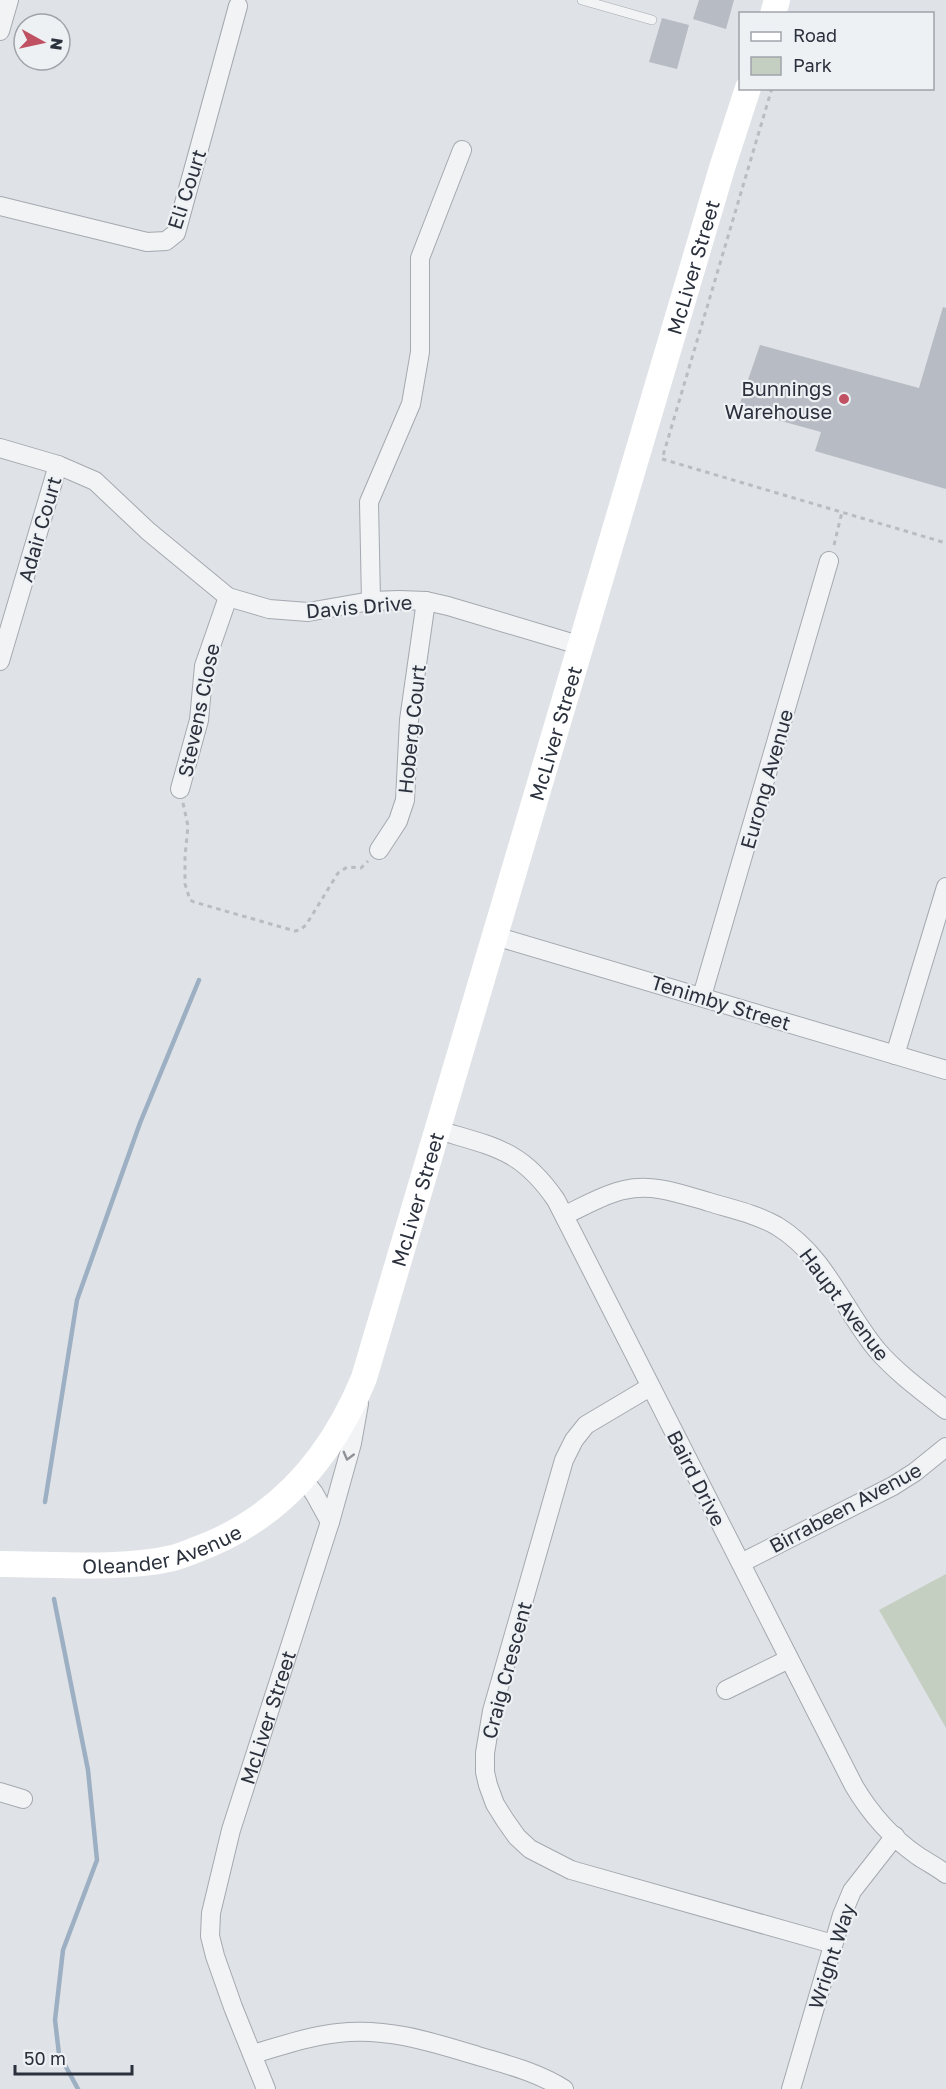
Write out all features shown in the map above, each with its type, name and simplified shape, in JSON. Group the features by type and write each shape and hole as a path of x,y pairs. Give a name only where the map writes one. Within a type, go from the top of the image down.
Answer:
{"street":[{"path":"0,31 9,0"},
{"name":"Eli Court","path":"0,206 147,242 166,241 176,233 238,6"},
{"name":"McLiver Street","path":"303,1479 340,1429 351,1410 364,1378 722,168 747,90"},
{"path":"371,601 369,502 411,404 420,352 420,258 462,150"},
{"name":"Davis Drive","path":"0,448 58,465 95,481 148,531 228,597 269,609 308,612 371,601 426,601 582,646"},
{"name":"Adair Court","path":"0,661 58,465"},
{"name":"Eurong Avenue","path":"702,996 829,561"},
{"name":"Stevens Close","path":"180,789 199,720 204,666 228,597"},
{"name":"Hoberg Court","path":"379,850 398,821 405,800 409,720 426,601"},
{"path":"895,1055 946,887"},
{"name":"Tenimby Street","path":"495,936 946,1070"},
{"name":"Baird Drive","path":"438,1130 501,1149 518,1158 546,1184 565,1215 650,1387 854,1786 869,1811 895,1836 918,1856 937,1861 946,1874"},
{"name":"Haupt Avenue","path":"565,1215 622,1190 654,1188 757,1216 793,1237 811,1255 888,1362 946,1410"},
{"name":"McLiver Street","path":"266,2089 215,1956 210,1936 211,1913 231,1830 330,1522 352,1443 364,1378"},
{"name":"Craig Crescent","path":"650,1387 586,1425 574,1440 564,1460 492,1710 485,1753 488,1785 495,1804 517,1837 530,1849 563,1866 833,1944"},
{"name":"Birrabeen Avenue","path":"741,1563 893,1486 946,1447"},
{"path":"303,1479 314,1493 330,1522"},
{"name":"Oleander Avenue","path":"0,1564 128,1564 173,1558 222,1540 264,1515 303,1479"},
{"path":"726,1690 789,1659"},
{"path":"0,1792 22,1799"},
{"name":"Wright Way","path":"791,2089 842,1915 852,1891 895,1836"},
{"path":"253,2054 307,2038 339,2032 395,2034 422,2039 514,2067 545,2078 564,2089"}],"lane":[{"path":"582,0 652,20"}],"path":[{"path":"771,90 662,459 946,543"},
{"path":"829,561 842,512"},
{"path":"180,789 189,833 185,856 185,884 190,900 194,902 295,931 300,930 306,925 338,873 347,867 361,868 379,850"}],"green space":[{"path":"946,1574 946,1728 879,1610"}],"building":[{"path":"699,0 734,0 726,29 693,19"},
{"path":"662,18 689,25 677,69 649,62"},
{"name":"Bunnings Warehouse","path":"943,307 946,308 946,489 815,451 821,432 738,409 760,345 919,388"}],"waterway":[{"path":"45,1502 77,1300 140,1123 199,980"},
{"path":"54,1599 88,1770 97,1860 63,1950 55,2020 59,2054 78,2089"}],"place":[{"name":"Bunnings Warehouse","path":"844,399"}]}
